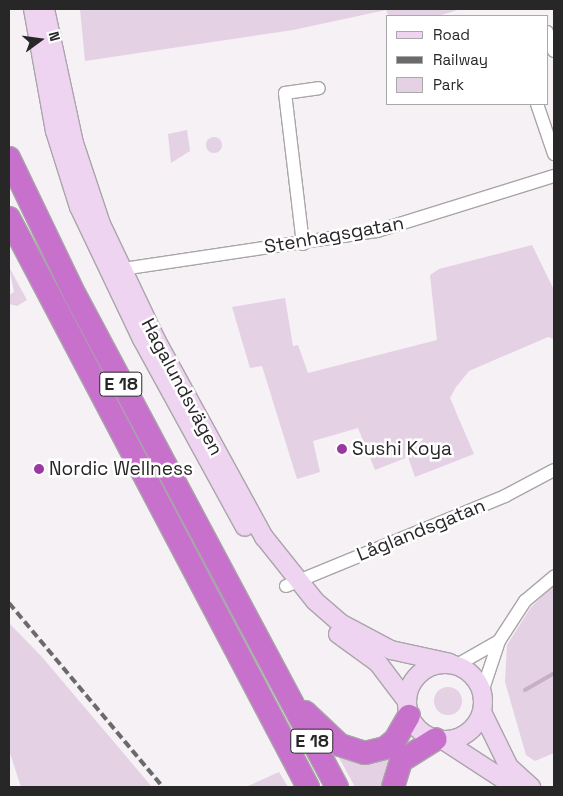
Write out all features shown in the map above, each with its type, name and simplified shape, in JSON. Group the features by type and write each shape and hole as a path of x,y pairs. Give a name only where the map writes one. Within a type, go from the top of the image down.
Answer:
{"highway":[{"name":"E 18","path":"9,158 75,295 337,787"},
{"name":"E 18","path":"9,218 51,304 308,787"},
{"path":"9,245 51,304"},
{"path":"288,694 327,734 354,752 386,748 407,708"},
{"path":"393,787 401,762 440,739"}],"street":[{"name":"Hagalundsvägen","path":"33,9 55,131 79,207 115,270 218,481 314,615 378,663 420,730 440,739 515,787"},
{"name":"Hagalundsvägen","path":"45,9 74,143 115,270"},
{"path":"548,35 554,51"},
{"path":"303,244 285,92 319,88"},
{"path":"537,105 554,154"},
{"name":"Stenhagsgatan","path":"115,270 303,244 377,231 554,176"},
{"name":"Låglandsgatan","path":"291,583 505,496 554,470"},
{"path":"530,787 509,767 482,712 482,692 499,641 525,601 554,577"},
{"name":"Hagalundsvägen","path":"291,583 340,623 366,639 392,650 454,664"},
{"path":"407,708 426,672 454,664 499,641"},
{"path":"454,664 469,671 482,692"},
{"path":"440,739 463,735 482,712"}],"green space":[{"path":"80,9 461,9 441,15 388,15 386,10 293,30 85,61"},
{"path":"187,130 190,151 171,163 168,134"},
{"path":"211,137 217,137 222,142 220,151 211,153 206,148 206,142"},
{"path":"532,245 554,290 554,339 548,337 469,371 456,387 450,398 474,454 415,477 408,457 375,470 358,428 313,441 320,472 297,479 262,366 250,368 232,307 285,298 293,346 298,345 308,373 437,340 430,275 439,269"},
{"path":"9,267 27,300 17,306 9,304 9,295 14,292"},
{"path":"554,585 554,753 535,761 526,755 505,682 507,645 531,607"},
{"path":"9,623 42,657 152,787 21,787 9,750"},
{"path":"448,687 458,691 462,701 458,711 448,715 438,711 434,701 438,691"},
{"path":"393,751 385,787 355,787 337,754"},
{"path":"279,772 288,787 246,787"}],"waterway":[{"path":"525,690 554,673"}],"railway":[{"path":"9,603 163,787"}],"place":[{"name":"Sushi Koya","path":"342,449"},
{"name":"Nordic Wellness","path":"39,469"}]}
